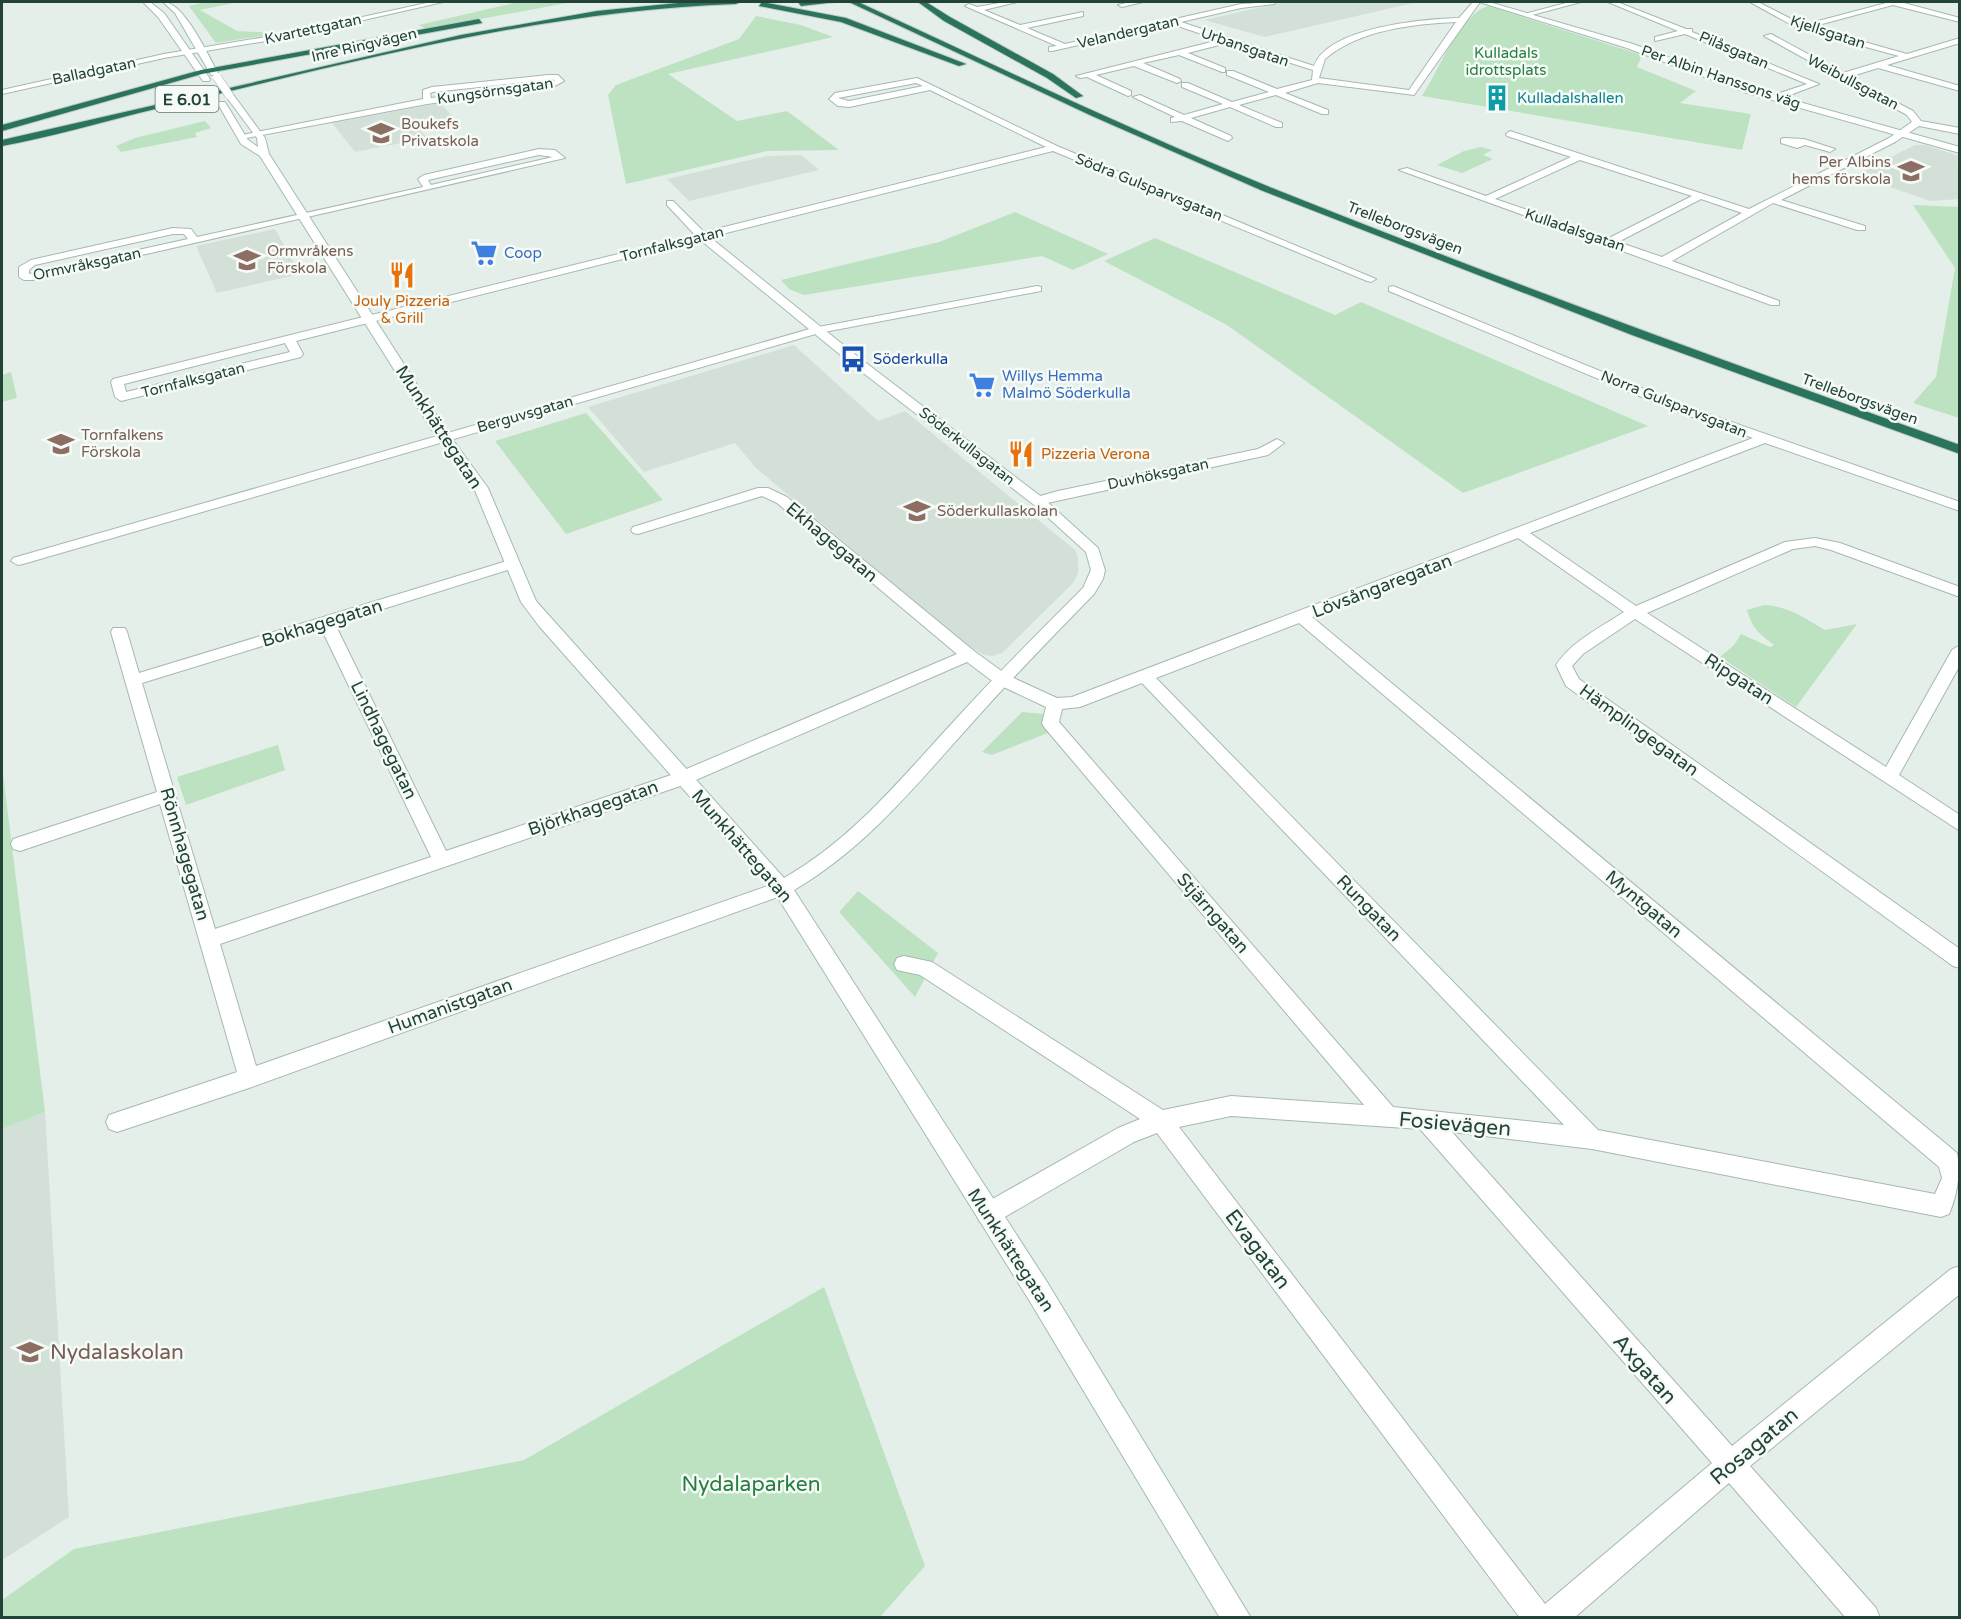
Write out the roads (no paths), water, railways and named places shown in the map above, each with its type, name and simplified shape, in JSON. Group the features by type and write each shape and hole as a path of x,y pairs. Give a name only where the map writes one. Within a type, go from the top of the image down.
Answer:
{"highway":[{"path":"731,2 762,4 832,2"},
{"name":"Trelleborgsvägen","path":"853,2 1095,114 1266,189 1636,333 1959,450"},
{"path":"873,2 941,32"},
{"path":"922,2 946,19 1050,76 1079,96"},
{"name":"Inre Ringvägen","path":"2,143 433,43 546,20 620,8 672,3 743,3"},
{"path":"762,4 843,20 1095,114"},
{"path":"304,82 483,35 620,8"},
{"name":"Inre Ringvägen","path":"2,134 189,89 548,11"},
{"path":"2,128 214,73 484,20"},
{"name":"Trelleborgsvägen","path":"1006,62 1230,161 1459,254 1959,439"},
{"path":"211,105 220,100 234,98"},
{"path":"2,151 153,118"}],"street":[{"name":"Munkhättegatan","path":"146,2 161,15 204,76 244,142 264,154"},
{"name":"Munkhättegatan","path":"166,2 178,12 214,73 261,138 264,154 302,216 444,438 481,488 529,602 544,622 782,888 1038,1291 1237,1617"},
{"name":"Kvartettgatan","path":"186,52 289,35 439,2"},
{"path":"978,9 1013,2"},
{"path":"1122,5 1139,2"},
{"path":"1228,2 1241,6"},
{"name":"Velandergatan","path":"1052,49 1241,6 1274,2"},
{"path":"1330,83 1411,93 1476,2"},
{"name":"Per Albin Hanssons väg","path":"1483,2 1630,46 1774,98 1959,150"},
{"path":"1528,14 1577,2"},
{"name":"Pilåsgatan","path":"1612,2 1689,31 1815,84 1774,98"},
{"name":"Kjellsgatan","path":"1754,2 1802,27 1906,56"},
{"path":"1792,29 1895,2 1959,20"},
{"path":"969,6 1064,46"},
{"path":"1020,27 1080,14"},
{"path":"1317,76 1320,59 1330,49 1349,40 1421,22 1461,20"},
{"name":"Urbansgatan","path":"1174,22 1227,40 1317,76"},
{"path":"1658,39 1689,31"},
{"name":"Weibullsgatan","path":"1782,32 1768,36 1916,118 1917,123 1901,134"},
{"path":"1227,40 1084,75 1133,95 1178,119 1228,138"},
{"path":"1843,76 1959,40"},
{"name":"Balladgatan","path":"2,92 186,52"},
{"path":"1179,52 1325,112"},
{"path":"1135,63 1278,125"},
{"path":"1273,63 1303,75 1317,76 1361,96"},
{"path":"1878,65 1959,89"},
{"path":"1178,119 1278,92 1317,76"},
{"name":"Kungsörnsgatan","path":"241,136 427,101 553,85 560,81 555,77 548,77 432,90 426,92 427,101"},
{"name":"Södra Gulsparvsgatan","path":"930,87 849,104 841,104 833,99 835,96 917,80 1054,148 1371,279"},
{"path":"1917,123 1959,131"},
{"path":"1510,134 1750,212"},
{"path":"1663,261 1772,200 1901,134"},
{"path":"1804,142 1830,149"},
{"name":"Tornfalksgatan","path":"289,339 297,354 122,398 117,382 289,339 369,320 1054,148"},
{"name":"Ormvråksgatan","path":"194,241 187,231 173,231 32,263 23,269 24,277 33,277 194,241 302,216 429,188 560,158 552,152 539,152 427,177 423,179 429,188"},
{"name":"Kulladalsgatan","path":"1487,199 1578,157"},
{"name":"Kulladalsgatan","path":"1404,170 1775,303"},
{"path":"1610,242 1700,196"},
{"path":"1772,200 1861,228"},
{"name":"Söderkullagatan","path":"670,202 702,236 817,330 1038,501 1093,551 1098,570 1089,591 1001,680 871,823 840,852 807,875 782,888"},
{"name":"Berguvsgatan","path":"18,561 817,330 1037,289"},
{"name":"Norra Gulsparvsgatan","path":"1394,289 1679,408 1763,440 1959,507"},
{"name":"Lövsångaregatan","path":"1055,704 1074,703 1146,677 1763,440"},
{"name":"Duvhöksgatan","path":"1038,501 1239,458 1263,452 1277,443"},
{"name":"Ekhagegatan","path":"638,530 763,491 782,501 1001,680"},
{"name":"Ripgatan","path":"1520,533 1635,612 1959,824"},
{"name":"Hämplingegatan","path":"1959,592 1835,546 1815,542 1790,545 1755,558 1635,612 1577,650 1564,665 1572,682 1959,960"},
{"name":"Bokhagegatan","path":"132,681 512,564"},
{"name":"Myntgatan","path":"1302,617 1949,1161 1953,1178 1941,1206"},
{"name":"Lindhagegatan","path":"326,622 441,859"},
{"name":"Rönnhagegatan","path":"119,632 249,1078"},
{"path":"1889,777 1959,650"},
{"name":"Björkhagegatan","path":"210,939 683,778 968,655"},
{"name":"Rungatan","path":"1146,677 1592,1139"},
{"path":"1001,680 1055,704"},
{"name":"Stjärngatan","path":"1055,704 1050,723 1389,1118"},
{"path":"20,844 168,795"},
{"name":"Humanistgatan","path":"117,1122 249,1078 782,888"},
{"name":"Evagatan","path":"904,964 924,968 1161,1121 1538,1617"},
{"name":"Fosievägen","path":"988,1214 1126,1135 1161,1121 1231,1106 1426,1119 1592,1139 1941,1206"},
{"name":"Axgatan","path":"1426,1119 1866,1617"},
{"name":"Rosagatan","path":"1551,1617 1730,1465 1959,1278"}],"place":[{"name":"Kulladalshallen","path":"1497,98"},
{"name":"Boukefs Privatskola","path":"381,133"},
{"name":"Per Albins hems förskola","path":"1911,171"},
{"name":"Coop","path":"484,253"},
{"name":"Ormvråkens Förskola","path":"247,260"},
{"name":"Jouly Pizzeria & Grill","path":"402,275"},
{"name":"Söderkulla","path":"853,359"},
{"name":"Willys Hemma Malmö Söderkulla","path":"982,385"},
{"name":"Tornfalkens Förskola","path":"61,444"},
{"name":"Pizzeria Verona","path":"1021,454"},
{"name":"Söderkullaskolan","path":"917,511"},
{"name":"Nydalaskolan","path":"30,1352"}],"park label":[{"name":"Kulladals idrottsplats","path":"1506,62"},
{"name":"Nydalaparken","path":"751,1484"}]}
